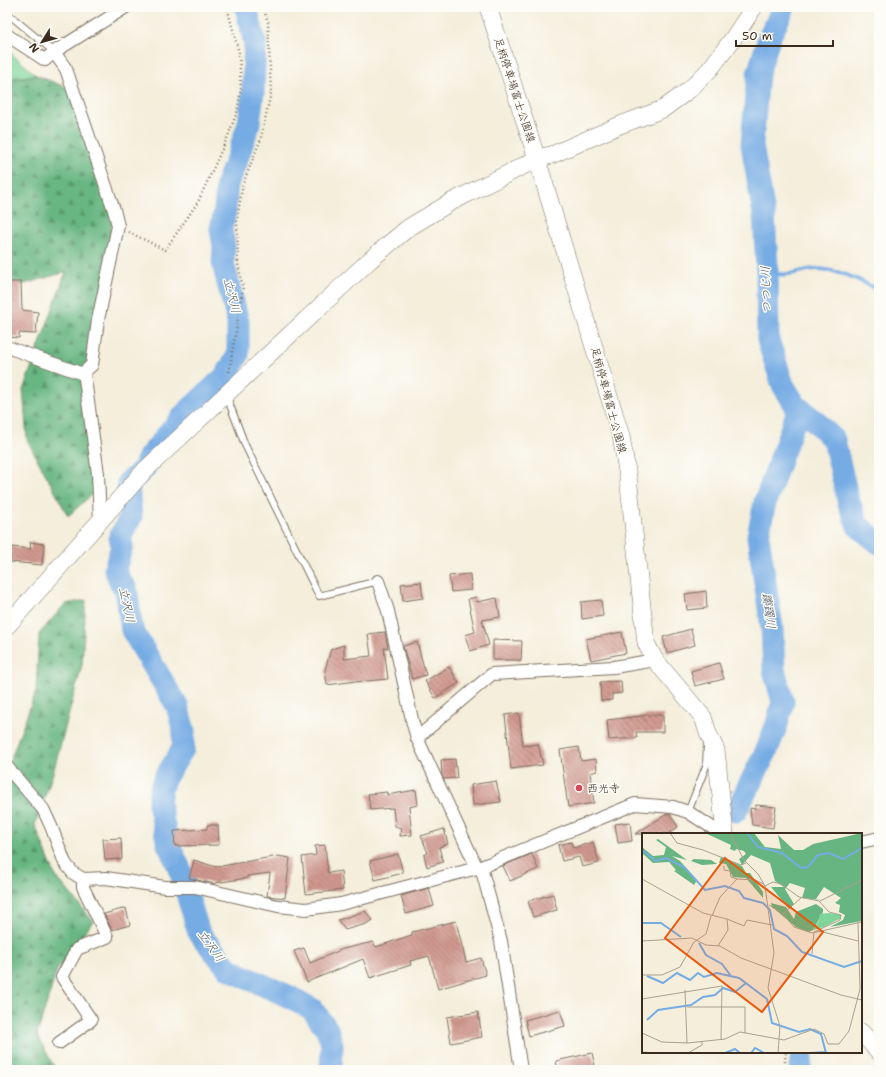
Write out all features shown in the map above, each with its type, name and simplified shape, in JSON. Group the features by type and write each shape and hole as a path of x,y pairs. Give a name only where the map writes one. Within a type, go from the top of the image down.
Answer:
{"street":[{"path":"7,35 45,60 54,52 126,7"},
{"name":"足柄停車場富士公園線","path":"488,7 537,159 621,436 628,477 646,643 655,660 703,717 708,734 716,750 724,833"},
{"path":"7,626 145,470 370,260 408,228 451,202 537,159 554,154 620,125 663,109 689,90 710,69 754,7"},
{"path":"7,347 83,374 92,365 98,320 118,226 114,210 66,69 54,52"},
{"path":"84,372 98,474 100,521"},
{"path":"378,581 388,611 417,738 479,868 493,909 501,941 521,1070"},
{"path":"417,738 492,674 614,667 655,660"},
{"path":"7,767 43,809 65,863 73,873 83,879 106,878 164,887 195,888 278,906 306,909 341,904 479,868 636,804 673,806 688,812 722,833"},
{"path":"862,842 879,838"},
{"path":"59,1043 91,1020 62,977 77,949 107,937 82,887 83,879"},
{"path":"862,1033 879,1052"}],"lane":[{"path":"7,12 54,52"},
{"path":"226,394 245,445 319,596 378,581"},
{"path":"688,812 706,766 708,734"}],"path":[{"path":"118,226 165,250 198,202 228,136 237,112 241,89 240,53 227,7"},
{"path":"226,394 243,288 238,264 237,218 243,184 260,141 271,93 268,22 263,7"},
{"path":"784,1070 786,1053"}],"green space":[{"path":"7,50 36,75 7,79"},
{"path":"36,75 80,93 113,215 98,320 83,374 96,491 68,516 27,440 23,390 66,272 7,289 7,80"},
{"path":"86,600 82,665 53,773 35,825 55,875 93,921 57,970 37,1035 56,1070 7,1070 7,769 36,691 39,634 65,604"}],"building":[{"path":"7,282 21,282 22,310 38,312 36,334 19,333 19,338 7,337 9,300 7,300"},
{"path":"30,542 44,544 42,565 10,562 12,547 31,549"},
{"path":"470,574 471,590 451,592 449,576"},
{"path":"421,582 423,598 403,601 401,584"},
{"path":"706,591 707,608 687,610 685,594"},
{"path":"476,597 477,602 497,598 500,617 482,620 489,645 470,651 465,635 475,632 468,599"},
{"path":"601,600 603,616 582,619 581,602"},
{"path":"691,629 695,645 667,653 663,637"},
{"path":"385,632 388,648 384,648 388,679 327,685 325,670 331,649 344,645 344,659 371,656 368,634"},
{"path":"622,632 626,653 591,660 586,639"},
{"path":"493,640 522,641 521,660 493,660"},
{"path":"417,642 426,675 412,679 403,646"},
{"path":"719,663 724,679 695,686 691,671"},
{"path":"449,667 459,683 435,698 425,681"},
{"path":"621,681 622,693 612,694 612,700 601,701 600,682"},
{"path":"519,713 523,746 538,744 543,765 511,769 505,715"},
{"path":"663,715 663,732 636,732 637,738 609,740 607,720"},
{"name":"西光寺","path":"579,747 581,761 596,759 597,771 590,773 594,803 568,807 560,750"},
{"path":"455,759 457,778 444,779 442,775 441,760"},
{"path":"496,781 501,802 473,805 471,785"},
{"path":"416,790 418,805 409,807 412,835 400,836 401,828 395,826 393,808 370,810 368,794 387,792 387,795"},
{"path":"756,805 776,807 773,828 752,825 750,808 755,809"},
{"path":"667,814 670,814 678,827 669,833 635,834"},
{"path":"630,822 632,841 618,843 615,824"},
{"path":"207,825 218,825 219,845 175,846 174,831 207,829"},
{"path":"444,829 448,844 439,847 443,862 427,867 424,855 428,853 421,836"},
{"path":"121,838 122,859 105,860 103,839"},
{"path":"571,842 573,848 593,842 599,863 582,867 579,857 562,861 558,845"},
{"path":"325,845 328,873 341,871 343,890 306,894 302,857 316,855 315,846"},
{"path":"398,854 403,873 375,880 370,861"},
{"path":"532,854 538,869 510,881 503,866"},
{"path":"278,856 290,858 285,898 267,896 270,873 247,876 247,878 214,884 189,878 194,860 216,867"},
{"path":"429,888 434,906 406,914 401,896"},
{"path":"553,894 557,910 533,917 528,901"},
{"path":"126,908 130,925 112,930 104,914"},
{"path":"365,911 373,920 366,924 345,930 338,920"},
{"path":"456,921 466,962 481,958 486,975 438,989 429,956 410,961 411,965 370,978 363,959 307,982 294,951 304,948 310,963 343,949 373,942 376,947 412,935 412,932"},
{"path":"560,1010 565,1026 529,1036 525,1020"},
{"path":"478,1012 482,1037 451,1043 447,1017"},
{"path":"592,1053 596,1070 558,1070 556,1061"}],"waterway":[{"name":"立沢川","path":"246,7 255,43 253,92 249,123 227,184 225,211 221,229 224,246 223,263 238,322 238,355 226,376 186,413 149,457 144,469 128,483 131,517 120,537 122,546 115,569 120,581 126,589 132,630 177,706 184,731 183,749 164,779 159,803 168,844 179,867 199,933 227,967 312,1009 327,1029 332,1045 331,1070"},
{"name":"つつじ川","path":"784,7 769,38 758,74 752,145 764,214 767,268 768,340 783,385 796,406 814,420 834,440 848,500 858,526 879,543"},
{"path":"767,268 777,274 783,275 813,269 834,271 857,279 879,291"},
{"name":"躑躅川","path":"736,811 766,752 777,724 783,702 774,670 772,628 758,536 765,502 799,408"},
{"name":"躑躅川","path":"800,1070 802,1053"}],"place":[{"name":"西光寺","path":"579,788"}]}
